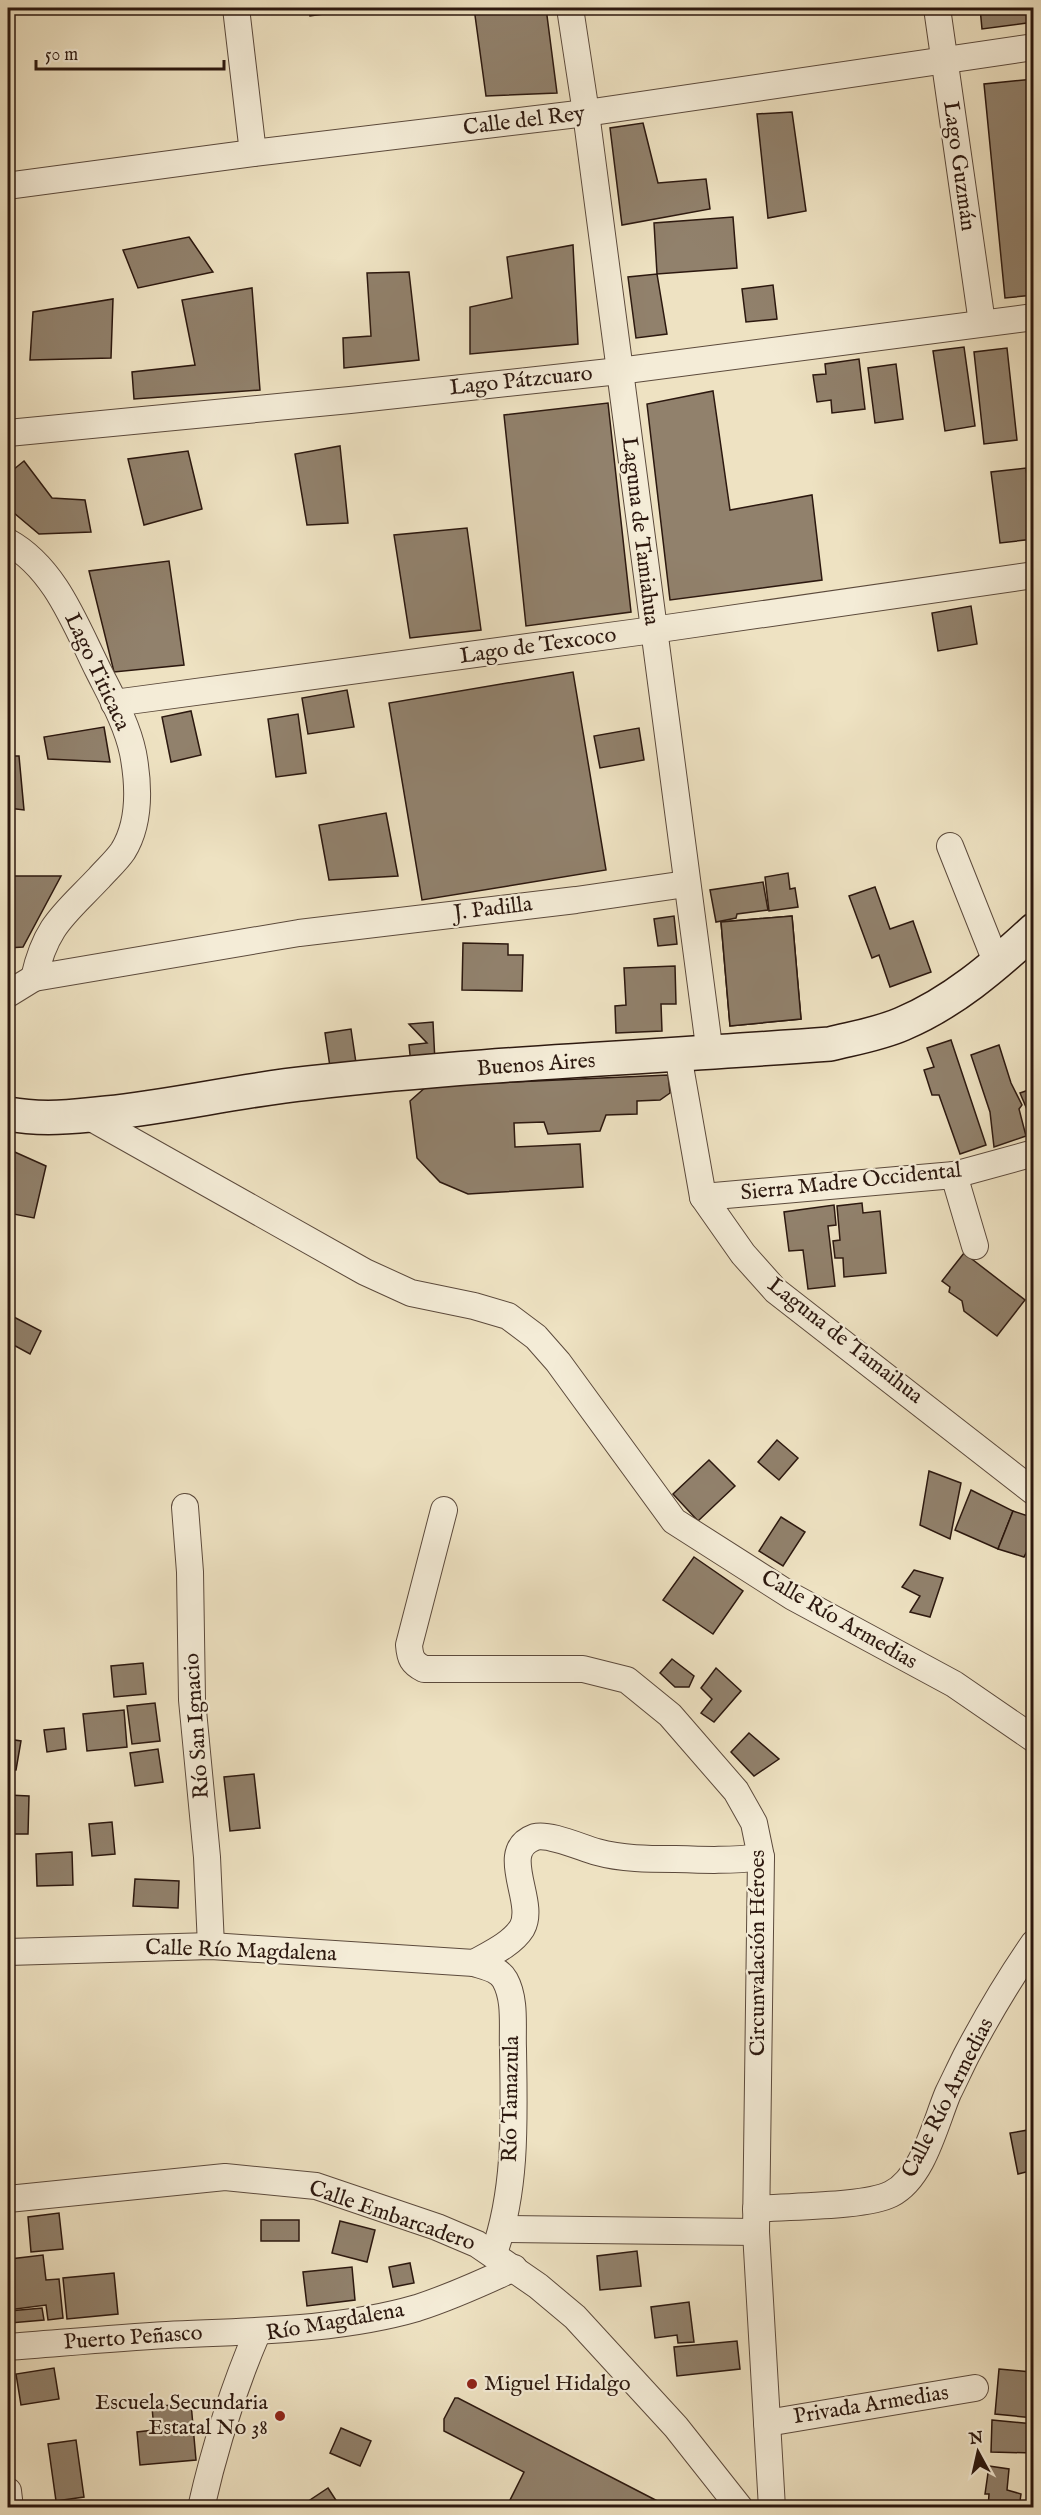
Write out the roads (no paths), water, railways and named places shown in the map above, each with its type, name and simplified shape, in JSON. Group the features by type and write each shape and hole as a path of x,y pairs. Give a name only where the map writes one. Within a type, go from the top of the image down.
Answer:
{"street":[{"path":"236,8 253,153"},
{"name":"Laguna de Tamiahua","path":"570,8 710,1054"},
{"name":"Lago Guzmán","path":"937,8 982,323"},
{"name":"Calle del Rey","path":"14,185 253,153 586,114 1034,47"},
{"name":"Lago Pátzcuaro","path":"8,433 619,371 1034,316"},
{"name":"Lago Titicaca","path":"8,542 41,569 66,605 114,703 132,751 137,793 135,824 123,851 61,915 46,937 34,978"},
{"name":"Lago de Texcoco","path":"114,703 653,630 1034,574"},
{"path":"950,846 997,964"},
{"name":"J. Padilla","path":"34,978 299,933 576,900 686,884"},
{"name":"Buenos Aires","path":"8,1113 26,1117 86,1115 138,1110 262,1088 373,1076 830,1044 875,1034 901,1025 938,1007 997,964 1034,930"},
{"path":"8,994 34,978"},
{"name":"Laguna de Tamaihua","path":"678,1055 703,1197 743,1254 777,1291 1034,1492"},
{"name":"Calle Río Armedias","path":"86,1115 364,1272 411,1293 474,1306 508,1316 536,1336 558,1362 674,1521 793,1597 954,1684 1034,1739"},
{"name":"Sierra Madre Occidental","path":"703,1197 954,1175 1034,1153"},
{"path":"954,1175 975,1246"},
{"name":"Río San Ignacio","path":"185,1507 190,1572 192,1700 207,1857 211,1946"},
{"name":"Circunvalación Héroes","path":"444,1510 409,1645 411,1658 417,1665 424,1669 583,1669 627,1680 670,1714 736,1791 754,1824 761,1857 756,2220 772,2508"},
{"path":"474,1964 510,1941 522,1928 526,1915 517,1855 522,1845 534,1838 543,1836 600,1853 635,1858 731,1860 761,1857"},
{"name":"Calle Río Armedias","path":"502,2229 756,2220 871,2201 892,2194 904,2185 915,2171 932,2136 948,2092 1034,1943"},
{"name":"Calle Río Magdalena","path":"8,1952 211,1946 474,1964"},
{"name":"Río Tamazula","path":"474,1964 498,1971 506,1981 512,2007 514,2111 510,2187 502,2229 494,2253"},
{"name":"Calle Embarcadero","path":"8,2199 225,2177 316,2186 477,2244 494,2253 575,2317 676,2427 740,2508"},
{"name":"Río Magdalena","path":"201,2508 214,2451 234,2389 258,2331 333,2324 416,2308 467,2290 514,2268"},
{"name":"Puerto Peñasco","path":"8,2347 166,2335 258,2331"},
{"name":"Privada Armedias","path":"767,2423 975,2388"},
{"path":"8,2491 10,2508"}],"place":[{"name":"Miguel Hidalgo","path":"472,2384"},
{"name":"Escuela Secundaria Estatal No 38","path":"280,2416"}]}
